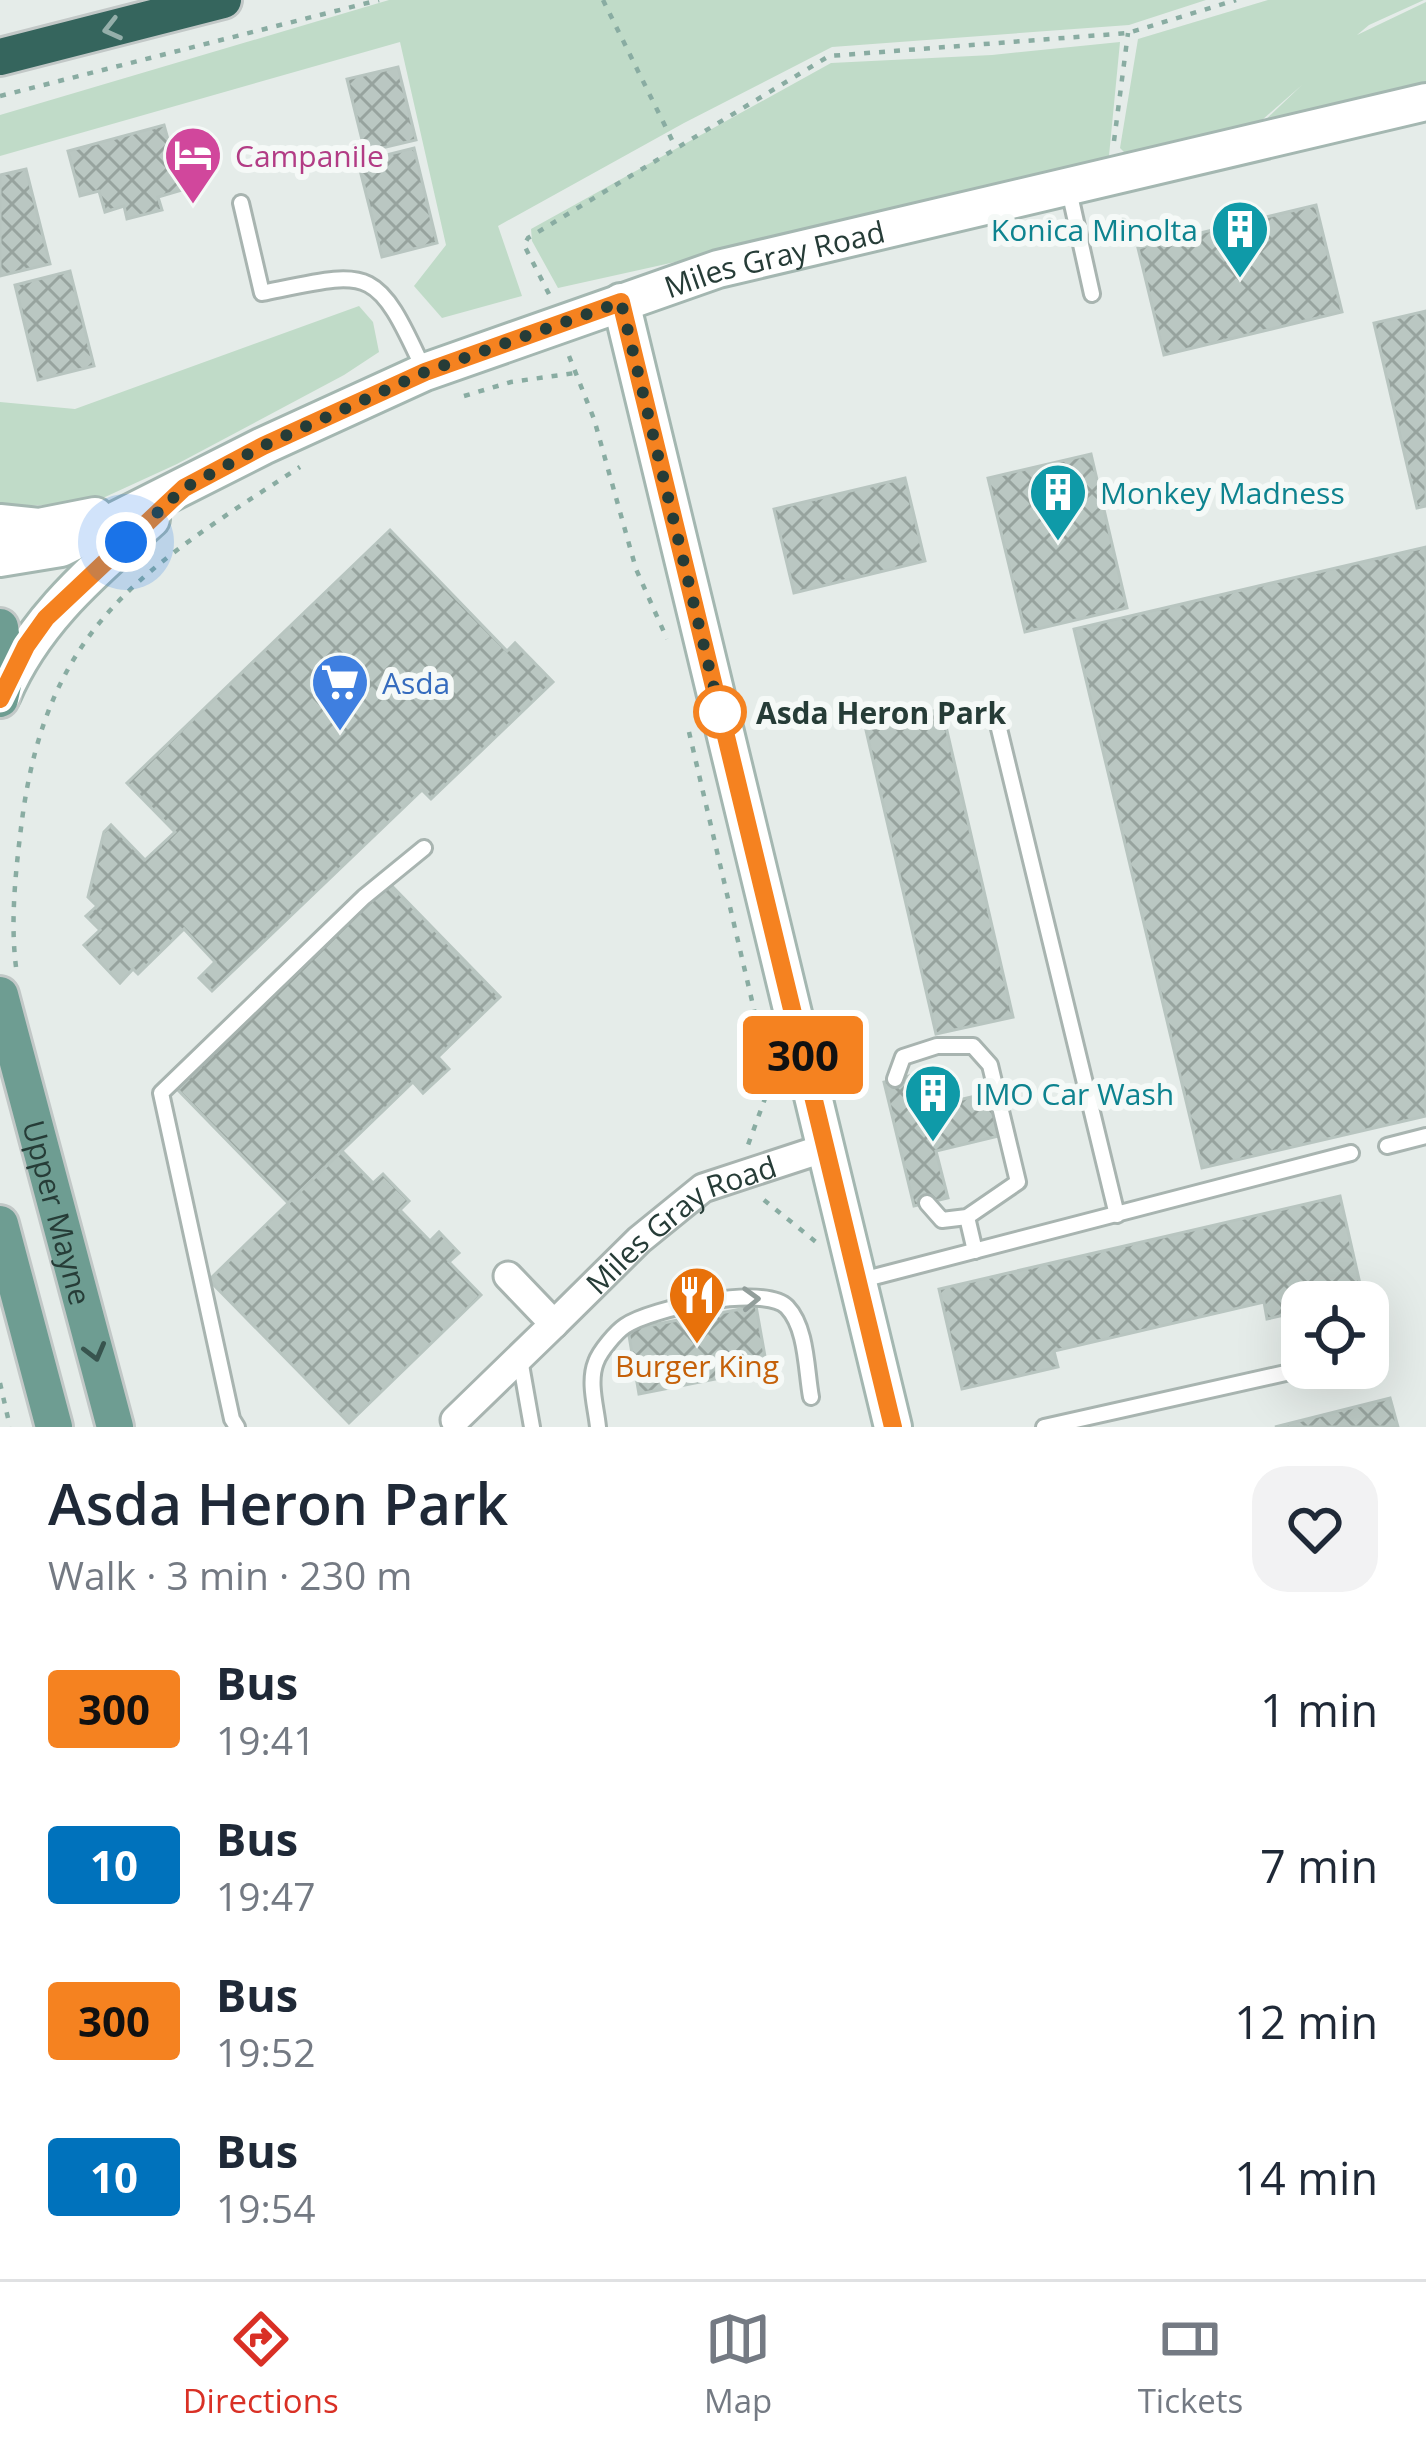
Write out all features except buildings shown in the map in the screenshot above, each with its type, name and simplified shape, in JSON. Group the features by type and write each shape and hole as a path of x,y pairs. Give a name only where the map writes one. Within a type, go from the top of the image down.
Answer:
{"highway":[{"path":"0,57 223,0"}],"main road":[{"path":"0,627 6,671 0,698"},
{"name":"Upper Mayne","path":"8,983 115,1427"},
{"name":"Upper Mayne","path":"0,1224 54,1427"}],"street":[{"name":"Miles Gray Road","path":"892,1427 621,302 731,266 1426,102"},
{"path":"0,558 61,548 263,446 425,372 621,302"},
{"path":"0,523 70,523 184,488"},
{"path":"0,698 46,618 184,488"},
{"name":"Miles Gray Road","path":"452,1423 703,1188 825,1148"},
{"path":"508,1276 554,1324"}],"lane":[{"path":"1068,187 1092,294"},
{"path":"241,203 262,293 342,277 365,281 388,298 425,372"},
{"path":"994,708 1117,1215"},
{"path":"237,1427 161,1093 364,898 424,848"},
{"path":"895,1079 903,1058 937,1046 973,1046 990,1065 1018,1182 968,1217 942,1220 927,1203"},
{"path":"1387,1146 1426,1136"},
{"path":"857,1281 1351,1153"},
{"path":"968,1217 975,1251"},
{"path":"598,1427 592,1385 596,1361 622,1327 648,1314 704,1303 766,1296 784,1303 800,1327 811,1397"},
{"path":"520,1359 532,1427"},
{"path":"1044,1427 1110,1420 1281,1375"}],"path":[{"path":"0,96 379,0"},
{"path":"603,0 675,147"},
{"path":"670,647 636,569 594,419 544,281 527,255 528,238 830,56 1128,33 1236,0"},
{"path":"1120,174 1112,150 1128,33"},
{"path":"456,398 511,382 575,373"},
{"path":"8,983 28,773 59,681 88,634 156,563 308,461"},
{"path":"686,719 771,1082 746,1150 758,1195 817,1243"},
{"path":"0,1383 10,1427"}],"green space":[{"path":"389,0 1206,0 1129,25 832,47 498,226 522,296 442,318 414,286 446,245 400,42 0,156 0,115"},
{"path":"1268,0 1424,0 1357,35 1426,2 1426,84 1262,123 1302,85 1254,127 1128,156 1120,148 1138,39"},
{"path":"1120,42 1108,166 558,288 532,241 531,229 831,63 992,55"},
{"path":"359,306 373,322 379,352 344,375 177,464 92,503 0,507 0,402 75,409"}],"bus line":[{"name":"300","path":"0,699 46,618 184,488 425,372 621,302 893,1427"}],"place":[{"name":"Campanile","path":"193,206"},
{"name":"Konica Minolta","path":"1240,280"},
{"name":"Monkey Madness","path":"1058,543"},
{"name":"Asda Heron Park","path":"720,712"},
{"name":"Asda","path":"340,733"},
{"name":"IMO Car Wash","path":"933,1144"},
{"name":"Burger King","path":"697,1346"}],"route":[{"path":"126,542 184,488 263,446 425,372 621,302 723,725 720,712"}]}
